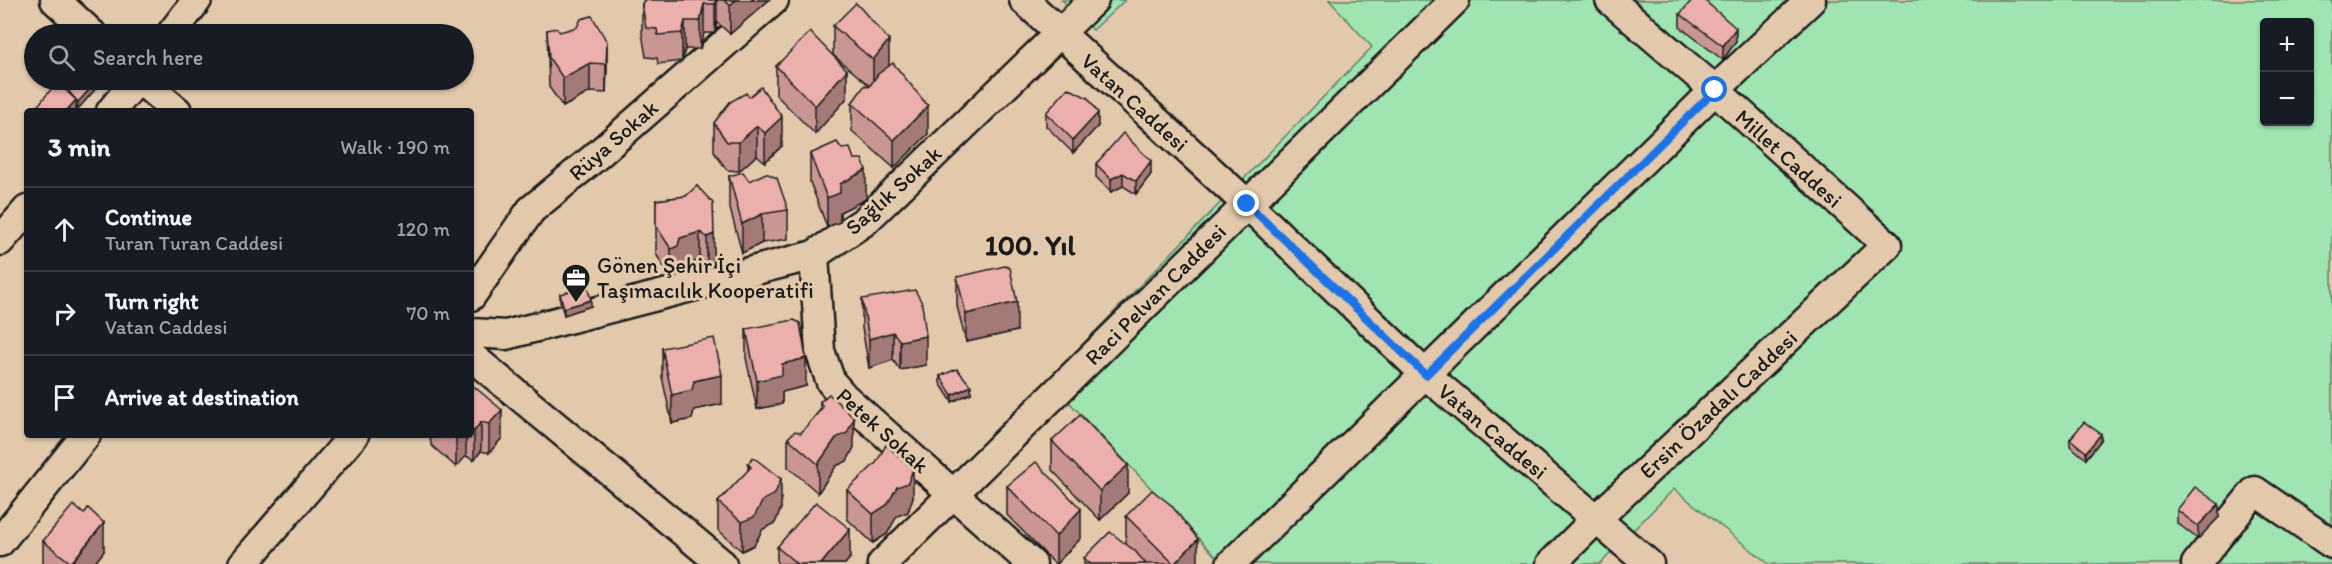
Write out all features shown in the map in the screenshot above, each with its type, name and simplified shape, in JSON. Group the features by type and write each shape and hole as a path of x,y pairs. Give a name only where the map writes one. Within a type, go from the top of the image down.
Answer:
{"street":[{"path":"55,0 81,24"},
{"path":"179,24 197,0"},
{"name":"Rüya Sokak","path":"474,292 531,210 594,158 774,0"},
{"name":"Vatan Caddesi","path":"1024,0 1247,204 1426,375 1649,564"},
{"name":"Sağlık Sokak","path":"474,333 506,335 814,255 865,221 1094,0"},
{"name":"Raci Pelvan Caddesi","path":"882,564 1455,0"},
{"name":"Millet Caddesi","path":"1610,0 1715,90 1887,245"},
{"path":"1231,564 1715,90 1811,0"},
{"path":"114,108 130,90"},
{"path":"151,90 173,108"},
{"path":"0,242 24,214"},
{"name":"Ersin Özadalı Caddesi","path":"1551,564 1887,245"},
{"name":"Petek Sokak","path":"814,255 820,351 831,382 844,397 1032,564"},
{"path":"474,358 722,564"},
{"path":"0,542 84,438"},
{"path":"243,564 351,438"},
{"path":"2196,564 2255,492 2332,544"}],"green space":[{"path":"1062,0 1125,0 1093,30"},
{"path":"1329,0 2332,0 2332,564 1769,564 1674,489 1600,564 1223,564 1048,380 1372,47"}],"building":[{"path":"644,0 716,0 715,4 704,4 700,21 685,21 682,33 658,35 657,29 646,28 642,4"},
{"path":"724,0 736,0 730,5"},
{"path":"1692,0 1704,0 1736,28 1723,46 1680,14"},
{"path":"856,3 889,40 873,60 833,26"},
{"path":"592,16 607,42 606,64 590,63 563,78 549,58 547,30 556,28 560,32 577,27 581,19"},
{"path":"810,32 847,70 815,106 776,66"},
{"path":"893,63 928,106 894,140 852,103 865,85 869,87 878,74"},
{"path":"761,87 782,117 765,133 757,126 739,142 727,142 714,123 730,102 746,93 749,97"},
{"path":"1068,88 1088,98 1098,113 1073,140 1046,113"},
{"path":"50,90 65,90 76,100 69,108 36,108"},
{"path":"71,90 89,90 78,102 69,92"},
{"path":"1123,133 1151,161 1136,181 1123,173 1111,179 1096,164"},
{"path":"837,142 842,149 850,148 854,159 862,159 866,170 840,184 840,193 827,198 810,154"},
{"path":"743,172 749,181 766,173 777,178 788,210 762,214 742,224 729,176"},
{"path":"697,186 713,203 714,234 707,237 700,232 680,238 678,246 671,249 656,226 656,200 686,196"},
{"path":"1005,266 1010,268 1017,302 966,314 957,277"},
{"path":"587,286 591,300 564,308 560,294"},
{"path":"915,290 922,303 926,336 900,341 893,332 869,339 862,299"},
{"path":"794,320 800,323 806,358 782,364 782,375 757,381 746,329"},
{"path":"714,338 722,375 694,381 692,390 672,395 662,348"},
{"path":"957,369 971,386 952,395 940,376"},
{"path":"474,387 502,410 489,424 481,422 474,431"},
{"path":"829,394 854,418 847,433 836,438 818,464 788,438 795,431 801,433 823,407 820,402"},
{"path":"1080,415 1128,465 1100,491 1052,441"},
{"path":"2084,422 2101,434 2086,452 2070,439"},
{"path":"886,445 913,469 908,483 897,487 887,505 873,514 847,490 876,463"},
{"path":"753,457 781,479 775,494 763,500 754,517 742,522 718,502 751,467 748,464"},
{"path":"1036,462 1081,509 1056,536 1007,486"},
{"path":"2195,487 2219,504 2198,526 2177,510"},
{"path":"1152,490 1171,505 1198,539 1174,564 1126,516"},
{"path":"816,502 850,529 821,564 797,564 777,547"},
{"path":"73,505 84,514 88,508 104,523 71,563 43,541"},
{"path":"1110,532 1135,551 1146,564 1091,564 1084,558"}],"place":[{"name":"Gönen Şehir İçi Taşımacılık Kooperatifi","path":"576,304"}],"district":[{"name":"100. Yıl","path":"1030,245"}],"route":[{"path":"1247,204 1426,375 1715,90"}]}
